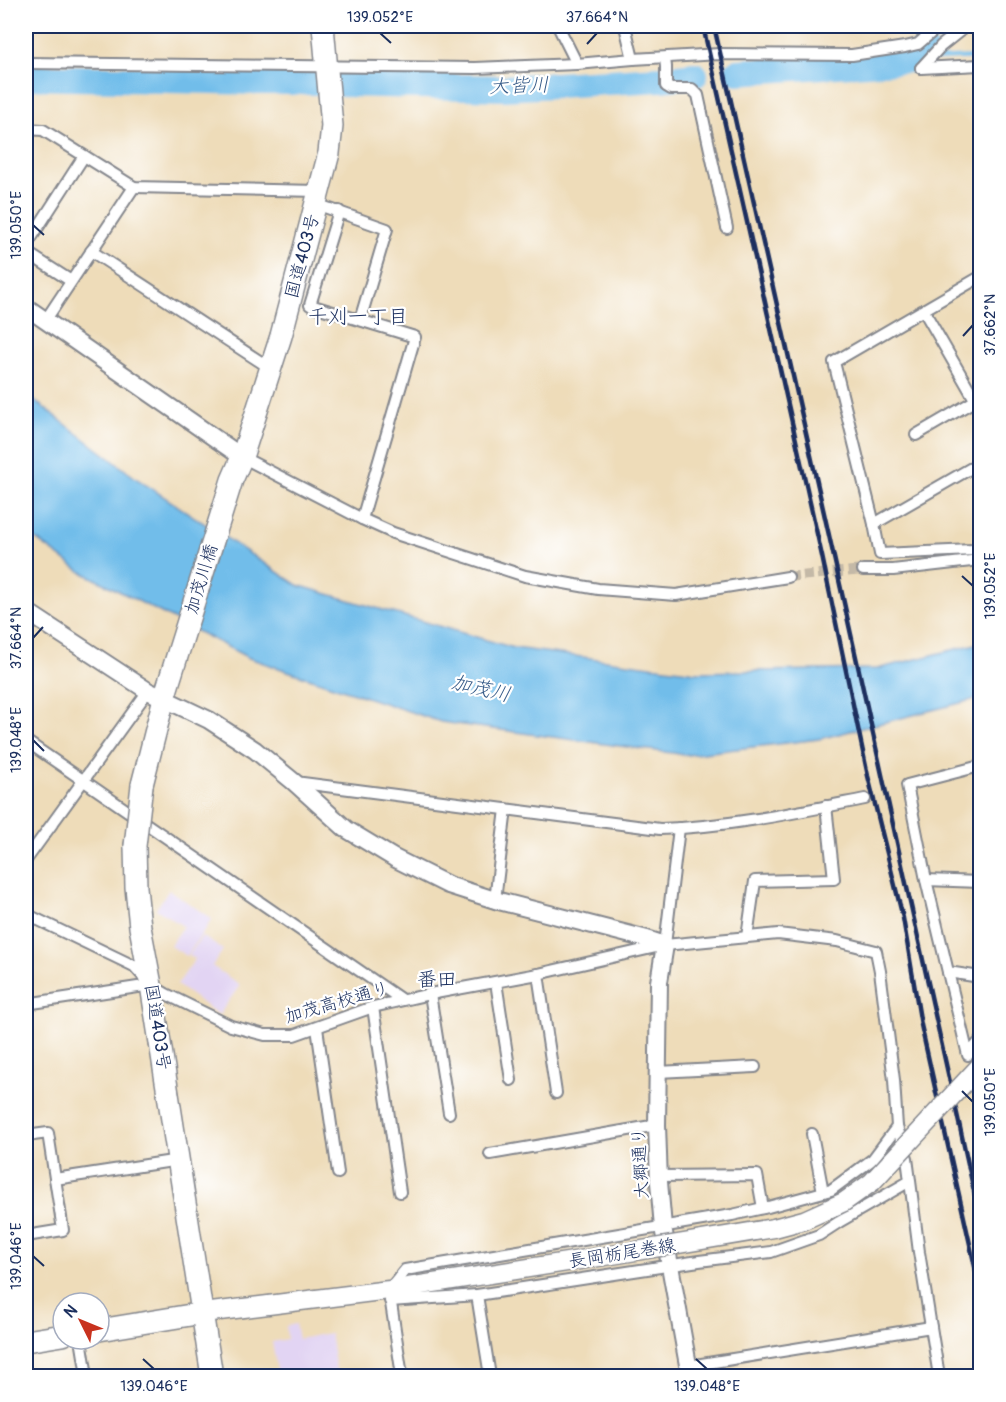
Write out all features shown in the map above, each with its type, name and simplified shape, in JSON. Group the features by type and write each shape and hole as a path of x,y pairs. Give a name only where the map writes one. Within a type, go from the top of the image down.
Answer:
{"highway":[{"name":"国道403号","path":"232,480 242,457 281,336 329,153 332,126 323,26"},
{"name":"加茂川橋","path":"161,689 232,480"},
{"name":"国道403号","path":"161,689 142,785 135,846 136,887 140,927 152,985 212,1377"},
{"path":"111,1328 203,1313"},
{"path":"26,1341 51,1337"}],"main road":[{"name":"長岡栃尾巻線","path":"203,1313 389,1296 774,1228 804,1220 844,1202 872,1182 981,1066"}],"street":[{"path":"558,26 577,64"},
{"path":"625,26 633,59"},
{"path":"26,63 475,68 577,64 633,59 665,62 720,54 852,55 918,44 925,30 939,26"},
{"path":"966,26 921,68 981,65"},
{"path":"665,62 666,86 671,89 692,89 698,95 727,228"},
{"path":"27,131 43,130 134,187 318,198 339,212 387,229 360,320"},
{"path":"26,246 84,156"},
{"path":"45,321 134,187"},
{"path":"339,212 310,305 415,337 362,519"},
{"path":"91,251 270,368"},
{"path":"26,252 71,282"},
{"path":"981,277 834,362 880,554 973,550 981,558"},
{"path":"26,307 242,457 393,533 525,576 598,589 675,595 788,577"},
{"path":"916,435 978,404 924,310"},
{"path":"874,524 981,463"},
{"path":"863,570 893,570 981,558"},
{"path":"26,611 161,689 255,750 346,829 394,858 448,885 495,900 665,945 679,828"},
{"path":"26,860 82,780 161,689"},
{"path":"27,746 82,780 402,1000"},
{"path":"981,766 907,786 926,880 968,1055 981,1041"},
{"path":"294,782 660,829 782,815 865,799"},
{"path":"747,937 755,881 834,879 826,806"},
{"path":"495,900 506,809"},
{"path":"926,880 981,882"},
{"name":"加茂高校通り","path":"26,914 134,966 152,985 166,994 231,1026 265,1035 294,1035 373,1007 538,974 665,945 778,934 837,941 876,951 894,1080 897,1127"},
{"name":"大郷通り","path":"665,945 659,982 657,1125 659,1176 663,1227 690,1371"},
{"path":"948,972 981,977"},
{"path":"538,974 556,1093"},
{"path":"496,982 511,1080"},
{"path":"26,1004 152,985"},
{"path":"430,994 449,1113"},
{"path":"373,1007 400,1192"},
{"path":"317,1028 338,1173"},
{"path":"658,1072 754,1067"},
{"path":"490,1154 657,1125"},
{"path":"897,1127 907,1158 939,1377"},
{"path":"402,1377 389,1296 405,1270 663,1227 763,1208 831,1190 873,1159 897,1127"},
{"path":"26,1136 48,1133 63,1230 26,1236"},
{"path":"812,1134 823,1192"},
{"path":"55,1179 179,1160"},
{"path":"659,1176 757,1175 763,1208"},
{"path":"389,1296 477,1295 771,1251 819,1235 910,1181"},
{"path":"477,1295 490,1377"},
{"path":"690,1371 931,1327"},
{"path":"83,1351 87,1377"}],"shaded area":[{"path":"169,890 212,919 187,956 170,946 183,926 156,909"},
{"path":"202,936 223,950 212,966 240,985 219,1015 177,985 195,959 189,955"},
{"path":"295,1324 298,1339 330,1333 337,1376 278,1376 272,1342 287,1339 286,1326"}],"water":[{"name":"加茂川","path":"26,394 137,479 297,585 514,648 696,672 877,669 980,643 980,698 819,739 687,755 441,722 249,658 80,571 26,532"}],"waterway":[{"name":"大皆川","path":"947,31 952,26"},
{"name":"大皆川","path":"737,72 911,60 925,50"},
{"path":"911,60 980,57"},
{"name":"大皆川","path":"343,84 503,88 695,75"},
{"name":"大皆川","path":"26,77 315,82"}],"tunnel":[{"path":"788,577 863,570"}],"railway":[{"path":"703,26 822,556 868,776 903,918 921,1025 980,1289"},
{"path":"714,26 980,1218"}],"district":[{"name":"千刈一丁目","path":"358,316"},
{"name":"番田","path":"437,979"}]}
